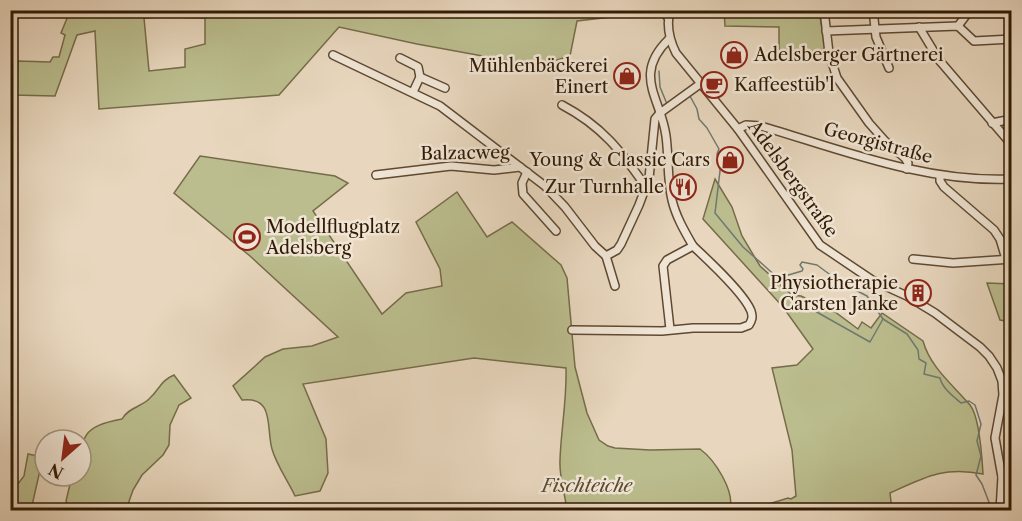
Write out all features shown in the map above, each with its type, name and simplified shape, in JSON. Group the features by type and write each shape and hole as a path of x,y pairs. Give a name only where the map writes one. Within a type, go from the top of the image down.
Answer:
{"street":[{"path":"660,10 669,14"},
{"path":"824,10 829,53 837,78 868,123 905,158 908,169"},
{"path":"873,10 875,28 889,68"},
{"path":"958,26 970,10"},
{"name":"Adelsbergstraße","path":"669,14 669,39 676,53 738,129 820,244 872,280 907,296 935,314 989,356 997,368 1002,388 1002,408 995,438 1002,477 1000,510"},
{"path":"826,31 958,26 974,41 1011,39"},
{"path":"919,27 939,60 1011,145"},
{"path":"572,330 650,331 741,328 749,325 752,320 750,308 739,294 693,246 672,202 667,138 651,91 652,70 657,55 669,39"},
{"name":"Balzacweg","path":"333,55 440,106 527,172 554,195 595,246 606,256 615,286"},
{"path":"400,58 418,67 420,77 412,92"},
{"path":"420,77 445,88"},
{"path":"606,256 617,250 621,244 646,187 652,162 654,122 660,112 700,84"},
{"path":"562,105 587,120 610,139 623,153 646,187"},
{"path":"992,123 1011,119"},
{"name":"Georgistraße","path":"738,129 746,125 761,126 908,169 940,176 962,179 1011,179"},
{"name":"Balzacweg","path":"376,175 451,166 494,170 519,167"},
{"name":"Balzacweg","path":"527,172 522,183 523,194 556,231"},
{"path":"913,259 953,263 1009,259 994,230 944,187 940,176"},
{"path":"670,329 663,266 667,260 693,246"},
{"path":"1002,477 1011,476"}],"green space":[{"path":"608,10 611,17 577,21 570,56 538,66 339,27 279,95 99,109 95,31 77,35 55,96 11,95 11,77 17,77 18,61 50,62 53,57 59,57 65,35 61,33 70,11 156,11 160,17 144,18 149,71 185,67 185,49 205,44 205,18 164,17 158,11"},
{"path":"724,11 819,11 826,52 779,50 779,27 725,26"},
{"name":"Fischteiche","path":"200,156 335,176 348,183 313,211 382,314 406,293 442,286 440,269 416,222 457,192 487,237 512,222 561,265 567,278 575,367 587,413 599,440 615,448 700,449 712,460 727,485 731,502 730,510 567,510 560,466 566,368 474,358 303,384 326,439 328,473 320,491 295,496 274,455 264,408 253,400 242,400 233,386 265,357 283,349 312,346 338,337 250,256 174,193"},
{"path":"715,179 732,207 742,236 760,266 792,295 801,296 835,312 858,329 862,322 871,328 882,313 923,341 936,367 973,411 980,438 983,474 957,471 935,474 890,493 892,510 749,510 796,496 792,450 772,368 797,365 813,349 783,307 703,219"},
{"path":"987,283 1011,284 1011,322 1000,320"},
{"path":"174,375 191,398 179,405 170,425 169,445 163,455 142,475 133,490 126,510 70,510 66,501 69,488 93,488 93,429 122,419 128,412 149,399 169,377"},
{"path":"28,454 33,455 33,488 36,488 31,510 11,510 11,493 24,476"}],"waterway":[{"path":"659,71 660,87 667,104"},
{"path":"690,96 699,119 719,149 717,154 720,171 715,213 743,247 778,278 802,271 800,265 802,262 817,265 840,282 867,296 883,319 907,334 918,350 919,359 926,363 924,374 940,378 946,389 961,403 969,401 975,405 981,424 977,441 981,456 976,475 992,510"},
{"path":"790,297 870,342 883,319"}],"place":[{"name":"Adelsberger Gärtnerei","path":"734,55"},
{"name":"Mühlenbäckerei Einert","path":"627,76"},
{"name":"Kaffeestüb'l","path":"714,85"},
{"name":"Young & Classic Cars","path":"730,160"},
{"name":"Zur Turnhalle","path":"683,187"},
{"name":"Modellflugplatz Adelsberg","path":"247,237"},
{"name":"Physiotherapie Carsten Janke","path":"918,293"}]}
